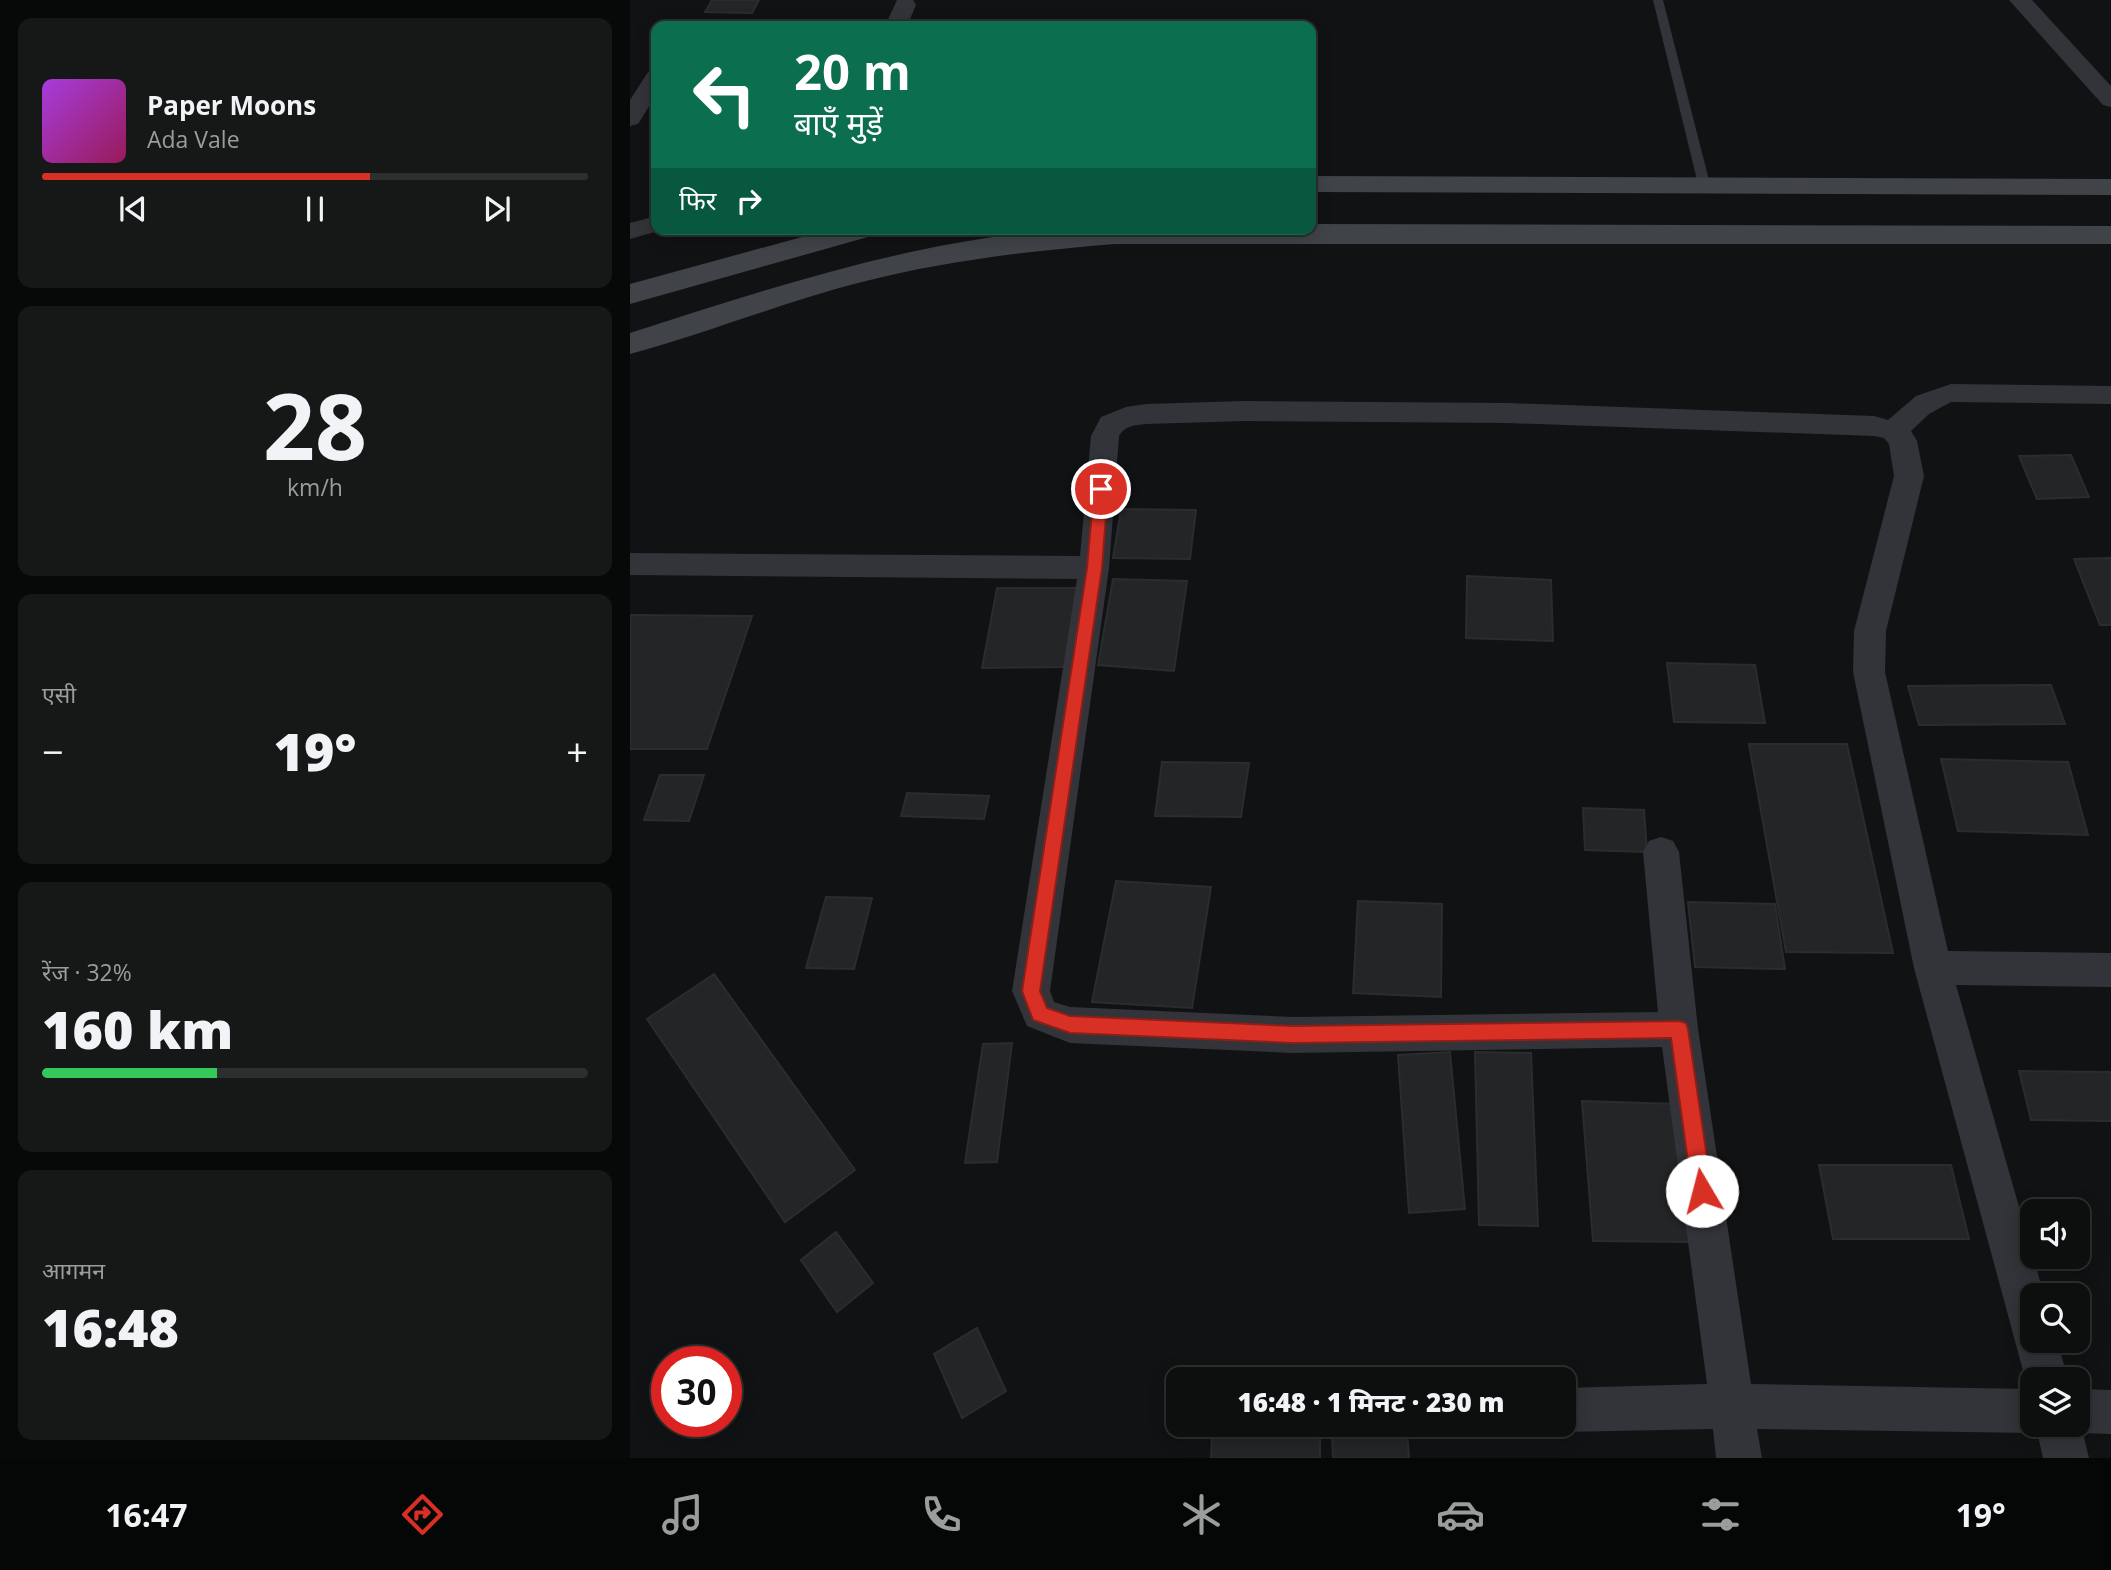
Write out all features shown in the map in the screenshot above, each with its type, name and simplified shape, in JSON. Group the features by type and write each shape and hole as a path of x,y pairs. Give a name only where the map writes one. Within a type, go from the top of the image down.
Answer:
{"street":[{"path":"2020,0 2111,100"},
{"path":"898,21 905,5"},
{"path":"630,118 651,85"},
{"path":"630,118 651,118"},
{"path":"1316,184 2111,187"},
{"path":"630,231 651,225"},
{"path":"1316,233 2111,235"},
{"path":"630,293 843,235"},
{"path":"630,344 824,282 924,258 1061,239 1115,235"},
{"path":"1894,431 1924,402 1935,396 1951,393 2111,394"},
{"path":"1679,1029 1293,1035 1070,1025 1040,1014 1031,991 1094,568 1105,436 1111,424 1126,417 1146,414 1245,411 1507,413 1874,426 1894,431 1903,441 1909,476 1870,631 1869,672 1933,968 2020,1285"},
{"path":"630,564 1094,568"},
{"path":"1661,852 1679,1029 1739,1458"},
{"path":"1933,968 2111,970"},
{"path":"1576,1410 1732,1406 2020,1411"},
{"path":"2090,1412 2111,1412"},
{"path":"2061,1437 2067,1458"}],"lane":[{"path":"1658,0 1704,184"}],"building":[{"path":"712,0 759,0 752,13 705,12"},
{"path":"2071,455 2089,497 2037,499 2019,456"},
{"path":"1121,509 1196,510 1190,559 1113,558"},
{"path":"2111,558 2111,625 2100,625 2074,559"},
{"path":"1467,576 1551,580 1553,641 1466,638"},
{"path":"1113,579 1187,581 1174,671 1098,665"},
{"path":"997,588 1077,588 1066,667 982,668"},
{"path":"630,615 752,616 707,749 630,749"},
{"path":"1667,663 1755,665 1765,723 1674,722"},
{"path":"2051,685 2065,724 1919,725 1908,686"},
{"path":"1749,744 1847,744 1893,953 1786,952"},
{"path":"1941,759 2068,762 2088,835 1958,831"},
{"path":"1162,762 1249,763 1241,817 1155,816"},
{"path":"660,775 704,775 689,821 644,820"},
{"path":"907,793 989,796 984,819 901,816"},
{"path":"1583,808 1644,810 1647,852 1585,850"},
{"path":"1116,881 1211,887 1192,1008 1092,1002"},
{"path":"826,897 872,898 854,969 806,968"},
{"path":"1358,901 1442,904 1441,997 1353,993"},
{"path":"1688,902 1775,904 1785,969 1695,967"},
{"path":"714,974 855,1170 785,1222 647,1019"},
{"path":"1012,1043 997,1162 965,1163 983,1044"},
{"path":"1450,1052 1465,1209 1409,1213 1398,1055"},
{"path":"1475,1052 1531,1053 1538,1226 1479,1225"},
{"path":"2019,1071 2111,1072 2111,1121 2031,1120"},
{"path":"1582,1101 1676,1104 1696,1242 1593,1241"},
{"path":"1819,1165 1951,1165 1969,1239 1833,1239"},
{"path":"836,1232 873,1283 837,1312 801,1260"},
{"path":"977,1328 1006,1391 962,1418 934,1354"},
{"path":"1212,1437 1320,1437 1320,1458 1211,1458"},
{"path":"1332,1437 1407,1437 1409,1458 1333,1458"}],"route":[{"path":"1101,489 1094,568 1031,991 1040,1014 1070,1025 1293,1035 1679,1029 1702,1191"}]}
